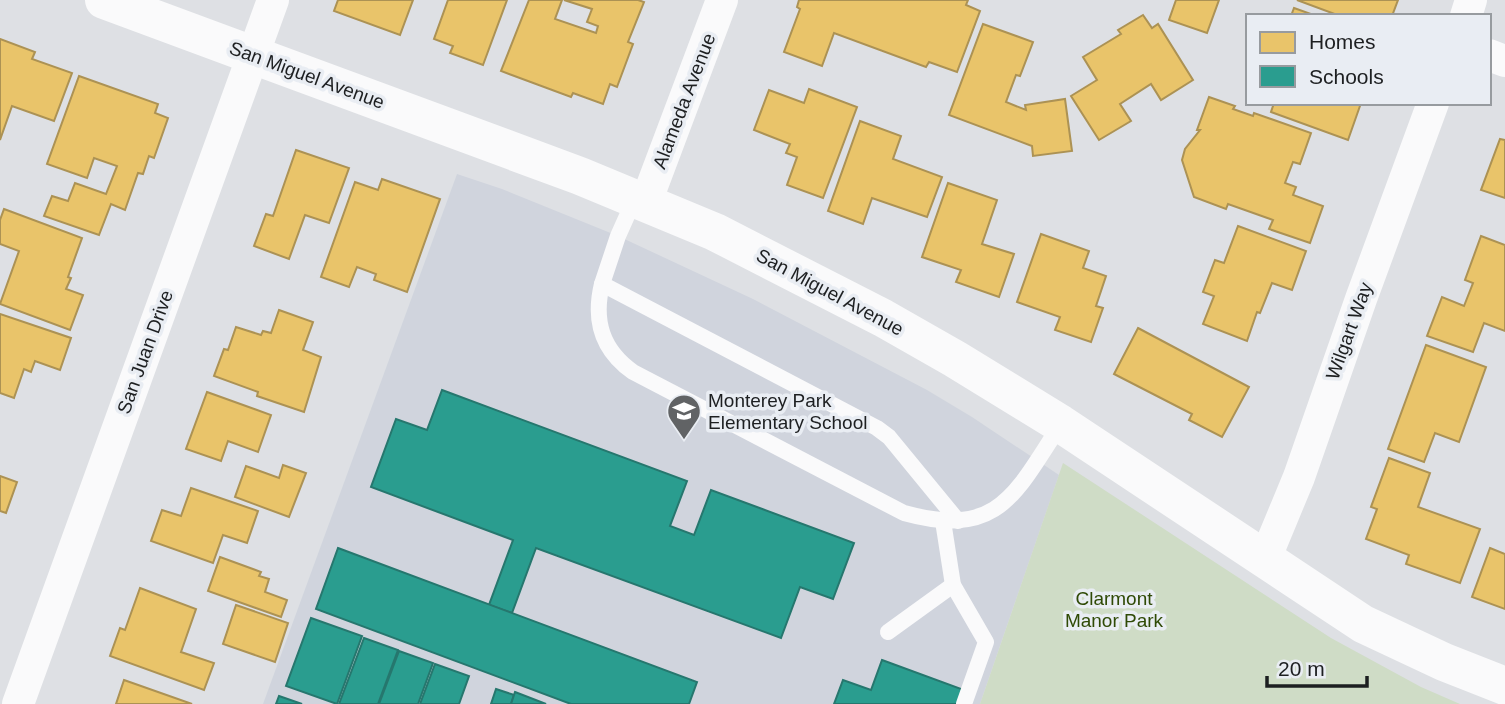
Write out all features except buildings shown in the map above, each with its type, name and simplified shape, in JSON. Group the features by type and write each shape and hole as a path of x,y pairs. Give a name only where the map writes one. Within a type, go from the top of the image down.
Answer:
{"street":[{"name":"San Miguel Avenue","path":"104,0 640,200 715,232 883,318 955,359 1061,424 1363,624 1444,662 1505,685"},
{"name":"San Juan Drive","path":"18,704 272,0"},
{"name":"Alameda Avenue","path":"640,200 722,0"},
{"name":"Wilgart Way","path":"1265,559 1299,477 1356,311 1432,105"}],"lane":[{"path":"640,200 618,236 598,300 599,328 611,352 633,372 904,513 951,521 982,516 1007,502 1018,490 1061,424"},
{"path":"602,284 877,428 889,437 951,521 953,585 986,642 964,704"},
{"path":"888,632 953,585"}],"shaded area":[{"name":"Monterey Park Elementary School","path":"457,174 502,189 618,236 753,299 927,390 1059,475 980,704 263,704"}],"green space":[{"name":"Clarmont Manor Park","path":"1063,463 1331,638 1421,687 1460,704 980,704"}],"place":[{"name":"Monterey Park Elementary School","path":"684,441"}]}
